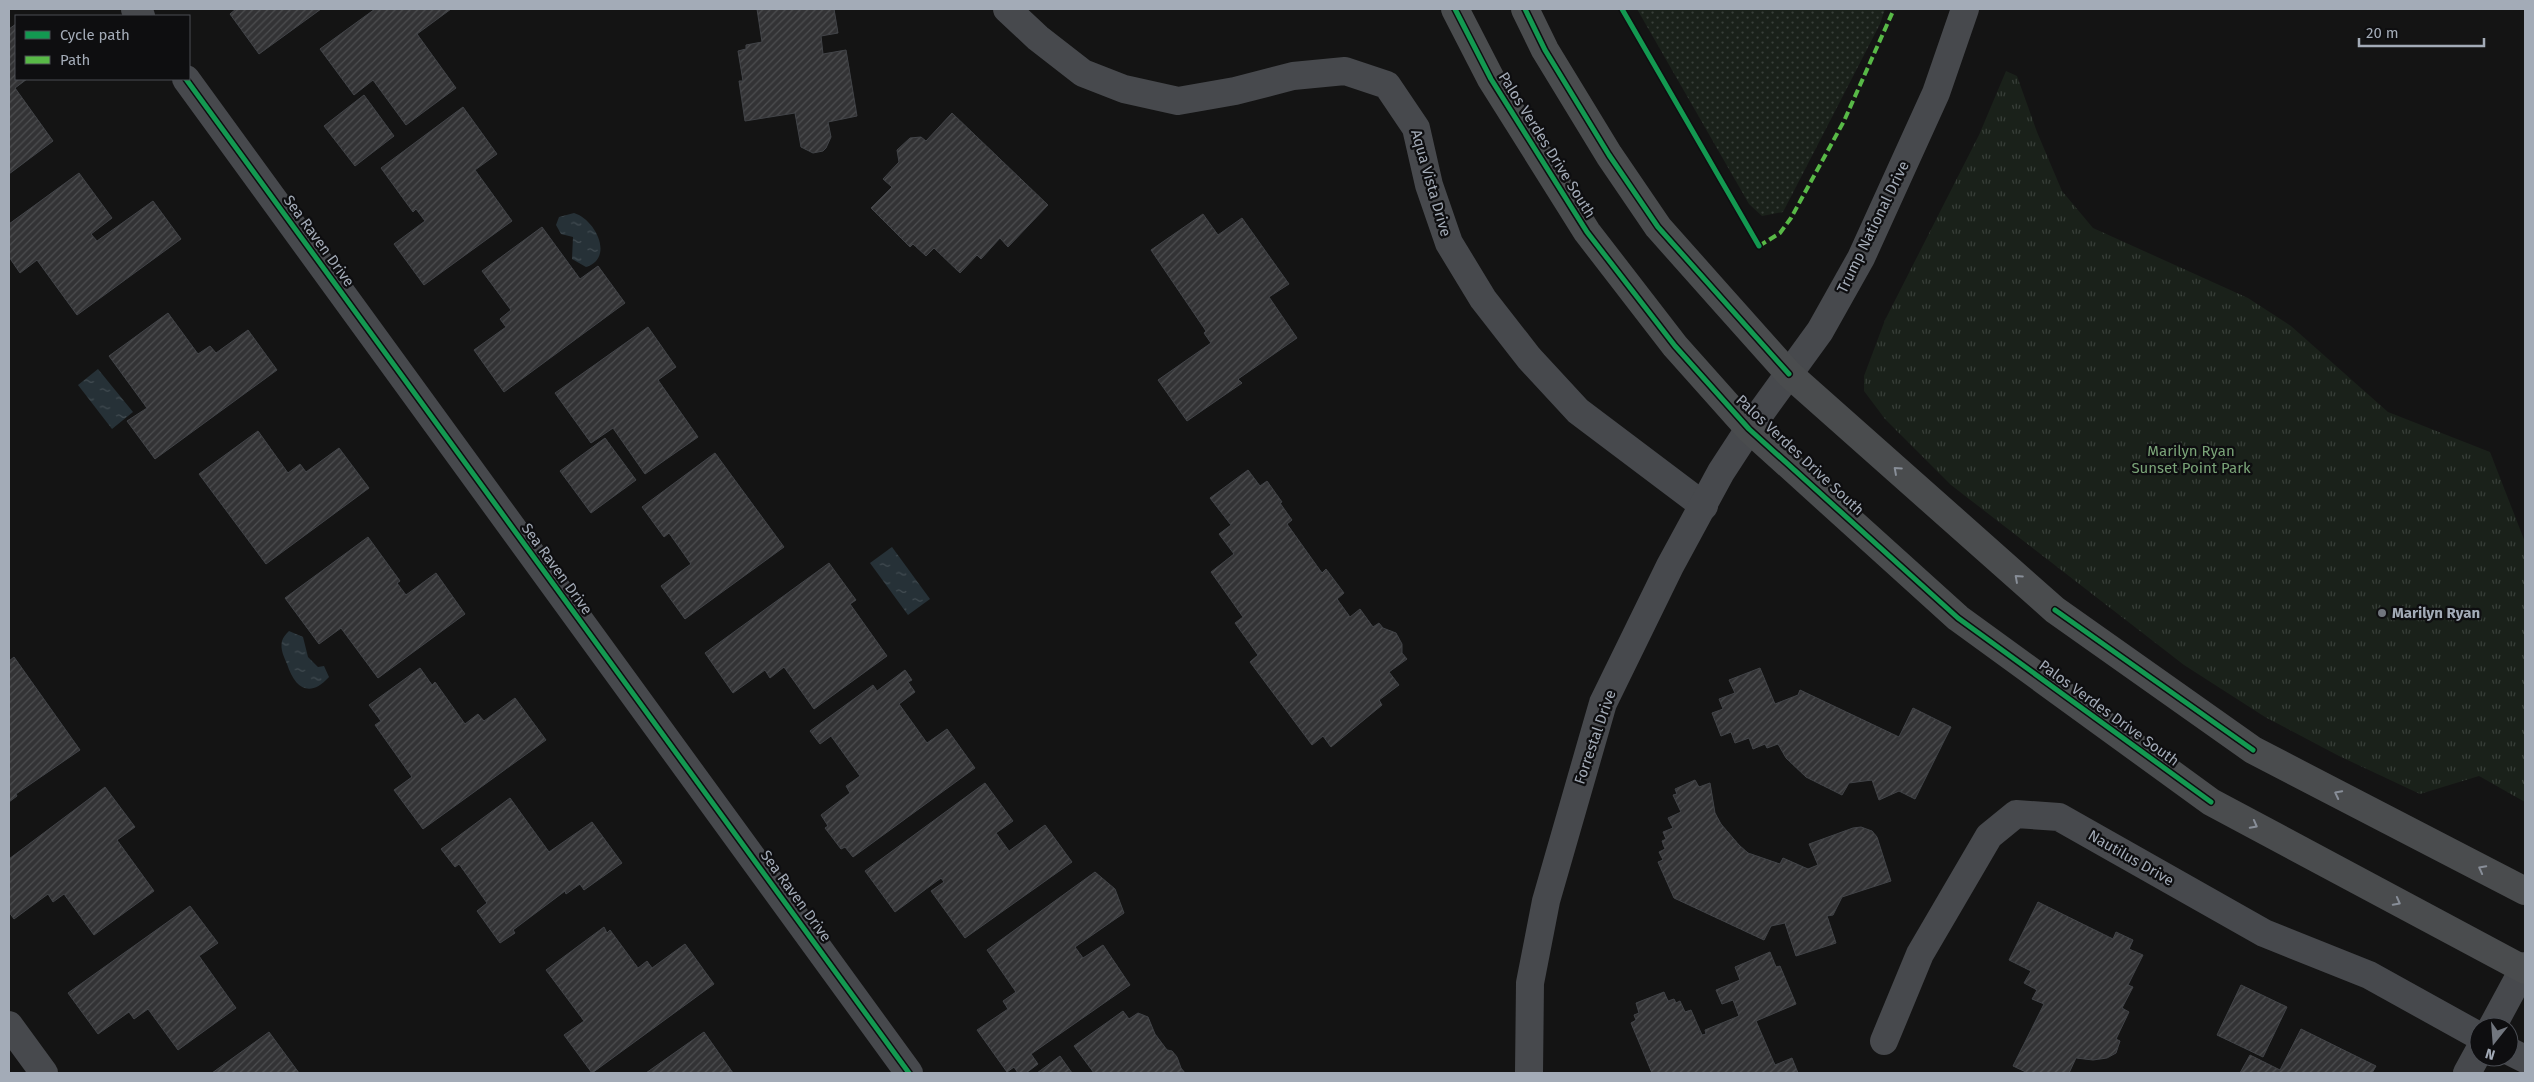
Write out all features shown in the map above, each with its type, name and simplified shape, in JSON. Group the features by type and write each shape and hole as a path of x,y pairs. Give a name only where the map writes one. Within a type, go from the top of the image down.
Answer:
{"main road":[{"name":"Palos Verdes Drive South","path":"1455,9 1491,79 1587,232 1676,346 1749,429 1958,618 2211,802 2525,968"},
{"path":"1524,9 1545,50 1609,155 1658,226 1789,374 2055,610 2253,750 2525,891"}],"street":[{"name":"Aqua Vista Drive","path":"1007,9 1038,38 1083,73 1124,89 1178,101 1235,91 1293,76 1345,71 1387,85 1416,128 1429,185 1449,243 1483,300 1529,358 1578,411 1704,506"},
{"name":"Trump National Drive","path":"1749,429 1820,331 1862,258 1936,93 1965,9"},
{"name":"Sea Raven Drive","path":"187,80 909,1073"},
{"name":"Forrestal Drive","path":"1529,1073 1530,983 1546,901 1603,703 1670,566 1721,472 1749,429"},
{"name":"Nautilus Drive","path":"1884,1041 1920,954 1989,836 2016,814 2059,817 2264,933 2369,976 2469,1031"},
{"path":"2498,1017 2525,968"},
{"path":"9,1025 44,1073"}],"green space":[{"path":"1637,9 1885,9 1880,24 1783,212 1762,216 1749,204"},
{"name":"Marilyn Ryan Sunset Point Park","path":"2006,71 2017,76 2037,132 2062,191 2093,228 2248,298 2291,326 2388,412 2490,452 2525,542 2525,802 2479,776 2420,794 2339,756 2265,717 2184,665 1951,485 1885,419 1864,391 1864,376 1885,320 1979,135"}],"water":[{"path":"574,213 589,223 599,239 599,256 595,262 586,267 572,259 573,237 561,234 556,225 559,217"},
{"path":"98,369 133,412 112,429 78,385"},
{"path":"892,547 930,599 908,615 870,563"},
{"path":"289,631 303,637 308,657 318,667 324,666 329,677 316,687 304,688 294,680 290,673 282,647 283,638"}],"building":[{"path":"236,9 321,9 259,54 230,14"},
{"path":"375,9 451,9 417,34 456,88 406,125 373,80 354,95 320,49"},
{"path":"757,9 834,9 838,33 821,36 823,54 846,50 857,116 828,122 831,137 823,151 813,153 801,147 795,113 745,121 739,81 743,81 738,51 746,49 746,45 762,42"},
{"path":"15,25 15,80 26,80 15,88 53,141 9,174 9,29"},
{"path":"364,95 394,136 355,166 324,126"},
{"path":"463,107 497,154 475,170 512,221 424,285 394,244 425,221 416,209 413,212 381,168"},
{"path":"952,113 1048,205 1008,247 1000,238 981,259 977,255 960,273 934,248 926,256 913,244 910,247 871,208 892,187 883,179 899,162 897,150 910,138 921,137 926,141"},
{"path":"79,173 112,218 91,234 97,241 153,201 181,239 77,315 37,260 20,273 9,257 9,224"},
{"path":"1203,214 1218,235 1242,218 1289,284 1269,297 1297,338 1238,379 1242,383 1187,421 1158,380 1211,343 1204,333 1206,331 1151,250"},
{"path":"542,227 580,279 598,266 625,303 504,392 474,350 506,327 500,319 511,310 482,271"},
{"path":"168,313 198,354 210,346 216,353 248,330 277,370 155,459 127,421 147,408 109,356"},
{"path":"648,327 676,367 658,380 698,437 645,474 613,428 591,443 555,393"},
{"path":"258,431 288,473 300,464 306,472 339,448 369,488 266,564 199,474"},
{"path":"605,438 636,480 591,513 560,471"},
{"path":"715,453 784,547 685,619 661,586 691,564 669,533 664,537 642,507"},
{"path":"1248,470 1260,486 1267,481 1282,502 1280,503 1292,520 1287,524 1322,573 1326,569 1344,593 1337,599 1350,617 1360,609 1373,627 1379,623 1383,628 1396,633 1402,644 1402,653 1407,659 1389,672 1399,685 1379,700 1382,705 1331,747 1323,736 1312,745 1250,662 1258,655 1235,623 1243,617 1211,572 1234,554 1219,534 1231,525 1210,498"},
{"path":"368,537 400,581 397,583 406,595 436,573 465,614 378,678 341,628 319,644 285,598"},
{"path":"829,563 856,600 850,604 887,656 814,709 784,667 770,678 765,670 733,693 705,653"},
{"path":"14,657 80,750 16,794 17,796 9,802 9,661"},
{"path":"420,668 432,685 435,682 465,724 478,714 484,721 515,698 546,740 423,829 394,790 412,777 375,725 381,721 369,705"},
{"path":"1760,668 1775,704 1798,695 1800,690 1899,737 1913,708 1951,727 1915,799 1899,791 1879,800 1872,780 1849,783 1842,795 1806,777 1786,758 1778,744 1767,748 1765,744 1753,749 1749,738 1735,743 1731,732 1721,736 1712,713 1723,709 1719,699 1735,693 1729,680"},
{"path":"905,670 912,680 908,682 915,692 899,704 927,743 947,729 975,768 853,857 845,847 841,849 825,828 828,826 821,815 850,793 846,786 860,776 831,736 820,744 810,731 873,685 877,691"},
{"path":"1695,780 1699,787 1710,783 1715,813 1721,824 1748,853 1780,864 1783,858 1808,869 1818,865 1809,844 1853,828 1861,827 1872,831 1877,837 1891,881 1842,897 1833,915 1827,916 1836,943 1796,956 1785,923 1771,926 1764,940 1674,898 1658,862 1663,860 1659,852 1665,849 1662,841 1666,839 1663,832 1673,828 1668,818 1681,812 1673,795 1677,794 1675,789"},
{"path":"985,783 1013,821 996,833 1009,851 1045,825 1072,862 965,938 931,891 944,882 941,878 895,912 865,871"},
{"path":"105,787 135,827 117,840 154,891 94,935 64,894 53,902 48,894 14,919 9,912 9,859"},
{"path":"510,798 549,852 592,822 622,863 584,890 580,884 566,894 565,891 513,930 515,933 500,943 477,911 487,903 459,864 455,867 441,849"},
{"path":"1095,872 1115,889 1124,913 1075,947 1083,958 1103,945 1130,985 1031,1054 1038,1064 1026,1073 1018,1073 1014,1067 1007,1072 977,1030 1008,1009 1003,1001 1016,992 987,950"},
{"path":"2038,902 2113,939 2116,932 2133,940 2129,949 2143,955 2128,985 2133,987 2122,1008 2129,1012 2116,1039 2120,1041 2116,1053 2107,1058 2093,1060 2076,1058 2069,1073 2028,1073 2013,1066 2044,1004 2032,999 2037,990 2024,983 2031,971 2009,960"},
{"path":"190,906 218,943 199,956 236,1008 178,1050 148,1009 134,1019 129,1012 98,1034 68,993"},
{"path":"604,927 607,933 610,930 638,968 647,961 652,968 685,944 714,984 592,1073 564,1035 584,1021 546,970"},
{"path":"1770,952 1776,967 1780,966 1796,1004 1756,1021 1775,1065 1792,1058 1798,1073 1652,1073 1631,1023 1636,1020 1634,1015 1639,1013 1636,1003 1664,992 1668,1001 1674,999 1676,1003 1680,1001 1685,1012 1691,1010 1702,1035 1706,1034 1705,1030 1739,1016 1733,1000 1722,1004 1716,990 1740,980 1735,967"},
{"path":"2241,985 2287,1007 2263,1057 2217,1035"},
{"path":"1123,1011 1129,1019 1138,1013 1148,1017 1155,1034 1167,1050 1172,1051 1177,1057 1185,1073 1094,1073 1074,1046"},
{"path":"2301,1029 2376,1066 2372,1073 2240,1073 2250,1055 2280,1070"},
{"path":"269,1032 299,1073 212,1073"},
{"path":"704,1032 733,1073 646,1073"},
{"path":"1060,1056 1072,1073 1037,1073"}],"marked path":[{"path":"1759,246 1780,233 1791,218 1844,121 1894,9"}],"cycle path":[{"path":"1455,9 1491,79 1587,232 1675,346 1749,429 1958,618 2211,802"},
{"path":"1525,9 1545,50 1609,155 1658,227 1789,374"},
{"path":"1622,9 1759,246"},
{"path":"187,80 909,1073"},
{"path":"2055,610 2253,750"}],"place":[{"name":"Marilyn Ryan","path":"2382,613"}]}
